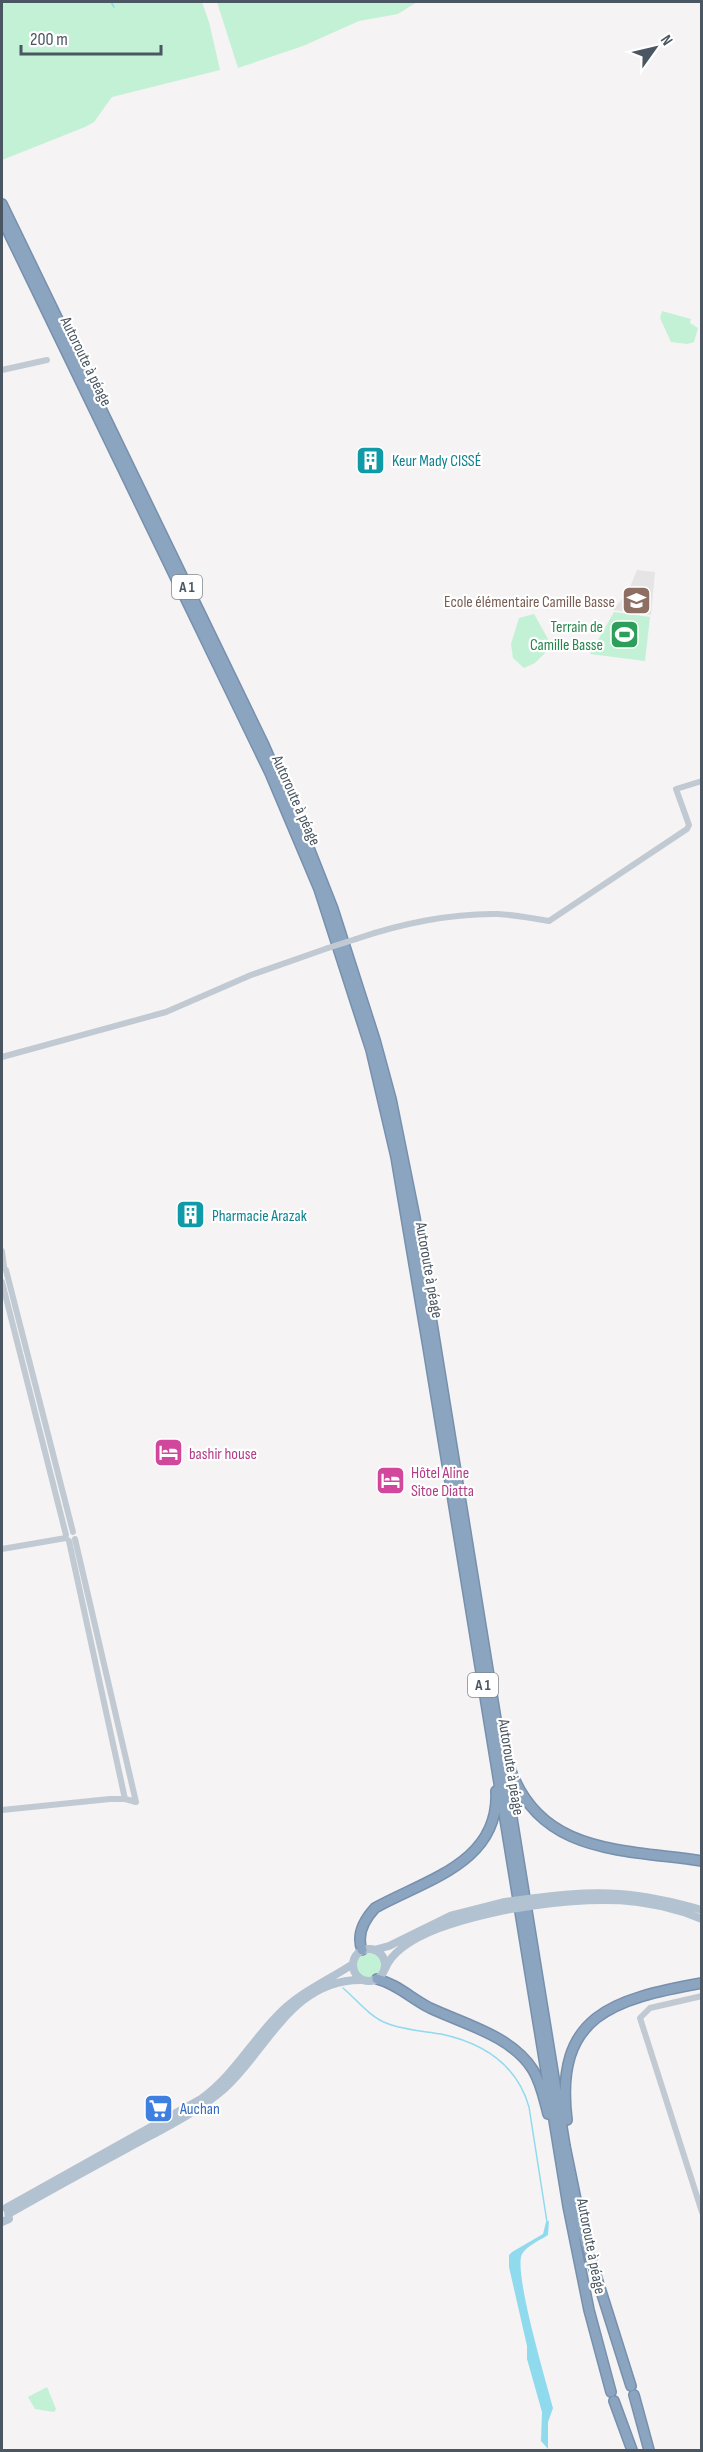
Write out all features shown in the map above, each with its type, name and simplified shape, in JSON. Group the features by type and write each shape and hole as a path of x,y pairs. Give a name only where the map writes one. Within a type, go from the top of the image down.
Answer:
{"highway":[{"name":"A 1","path":"2,204 276,771 324,883 361,991 391,1099 404,1158 565,2146 594,2273 649,2451"},
{"name":"Autoroute à péage","path":"2,219 270,773 319,889 370,1050 396,1157 568,2206 589,2310 613,2396 632,2451"},
{"path":"498,1728 521,1793 535,1813 565,1834 599,1846 702,1861"},
{"path":"362,1950 360,1941 362,1926 366,1917 375,1908 466,1860 486,1834 492,1820 496,1798 493,1743"},
{"path":"377,1979 388,1982 428,2007 496,2038 523,2057 532,2069 543,2092 568,2206"},
{"path":"576,2197 565,2093 568,2061 576,2040 595,2018 618,2004 658,1992 702,1983"}],"main road":[{"path":"363,1980 356,1975 353,1964 355,1957 362,1950 389,1946 450,1916 571,1893 617,1893 666,1900 702,1910"},
{"path":"536,1901 616,1899 664,1907 702,1919"},
{"path":"5,2208 190,2114 226,2087 276,2025 299,2004 333,1983 353,1979 370,1982 377,1979 388,1961 397,1952 435,1930 505,1906"},
{"path":"374,1950 384,1959 385,1969"},
{"path":"5,2208 201,2099 224,2081 287,2006 314,1986 353,1964"},
{"path":"2,2222 8,2221 5,2208"}],"street":[{"path":"2,370 47,360"},
{"path":"2,1057 166,1012 251,975 382,930 413,923 472,916 504,915 549,921 687,829 689,825 676,789 702,780"},
{"path":"2,1251 3,1269 28,1352 70,1537 125,1799"},
{"path":"2,1282 70,1537 97,1628 136,1802 125,1799 2,1810"},
{"path":"20,1354 28,1352"},
{"path":"2,1549 70,1537"},
{"path":"702,1996 650,2008 640,2018 702,2212"}],"shaded area":[{"name":"Ecole élémentaire Camille Basse","path":"637,570 655,572 651,615 613,610 628,592"}],"green space":[{"path":"2,2 202,2 220,70 112,97 94,122 2,160"},
{"path":"217,2 417,2 398,14 359,21 303,46 238,68"},
{"path":"662,311 691,319 690,323 698,328 694,342 687,344 671,342 660,318"},
{"name":"Terrain de Camille Basse","path":"614,612 650,617 645,661 590,654"},
{"path":"534,614 552,646 535,663 524,668 513,658 511,644 519,618"},
{"path":"369,1953 378,1957 382,1966 378,1975 369,1979 360,1975 356,1966 360,1957"},
{"path":"47,2387 56,2409 54,2412 35,2409 28,2397"}],"water":[{"path":"549,2221 548,2235 524,2251 521,2265 526,2304 553,2408 548,2422 548,2449 541,2441 542,2412 527,2359 527,2346 509,2267 509,2255 543,2234 546,2222"}],"waterway":[{"path":"111,2 114,7"},
{"path":"343,1988 369,2012 386,2023 441,2034 471,2043 496,2058 507,2068 516,2079 529,2107 547,2222"}],"place":[{"name":"Keur Mady CISSÉ","path":"371,460"},
{"name":"Ecole élémentaire Camille Basse","path":"636,601"},
{"name":"Terrain de Camille Basse","path":"624,635"},
{"name":"Pharmacie Arazak","path":"191,1215"},
{"name":"bashir house","path":"168,1453"},
{"name":"Hôtel Aline Sitoe Diatta","path":"390,1481"},
{"name":"Auchan","path":"159,2108"}]}
